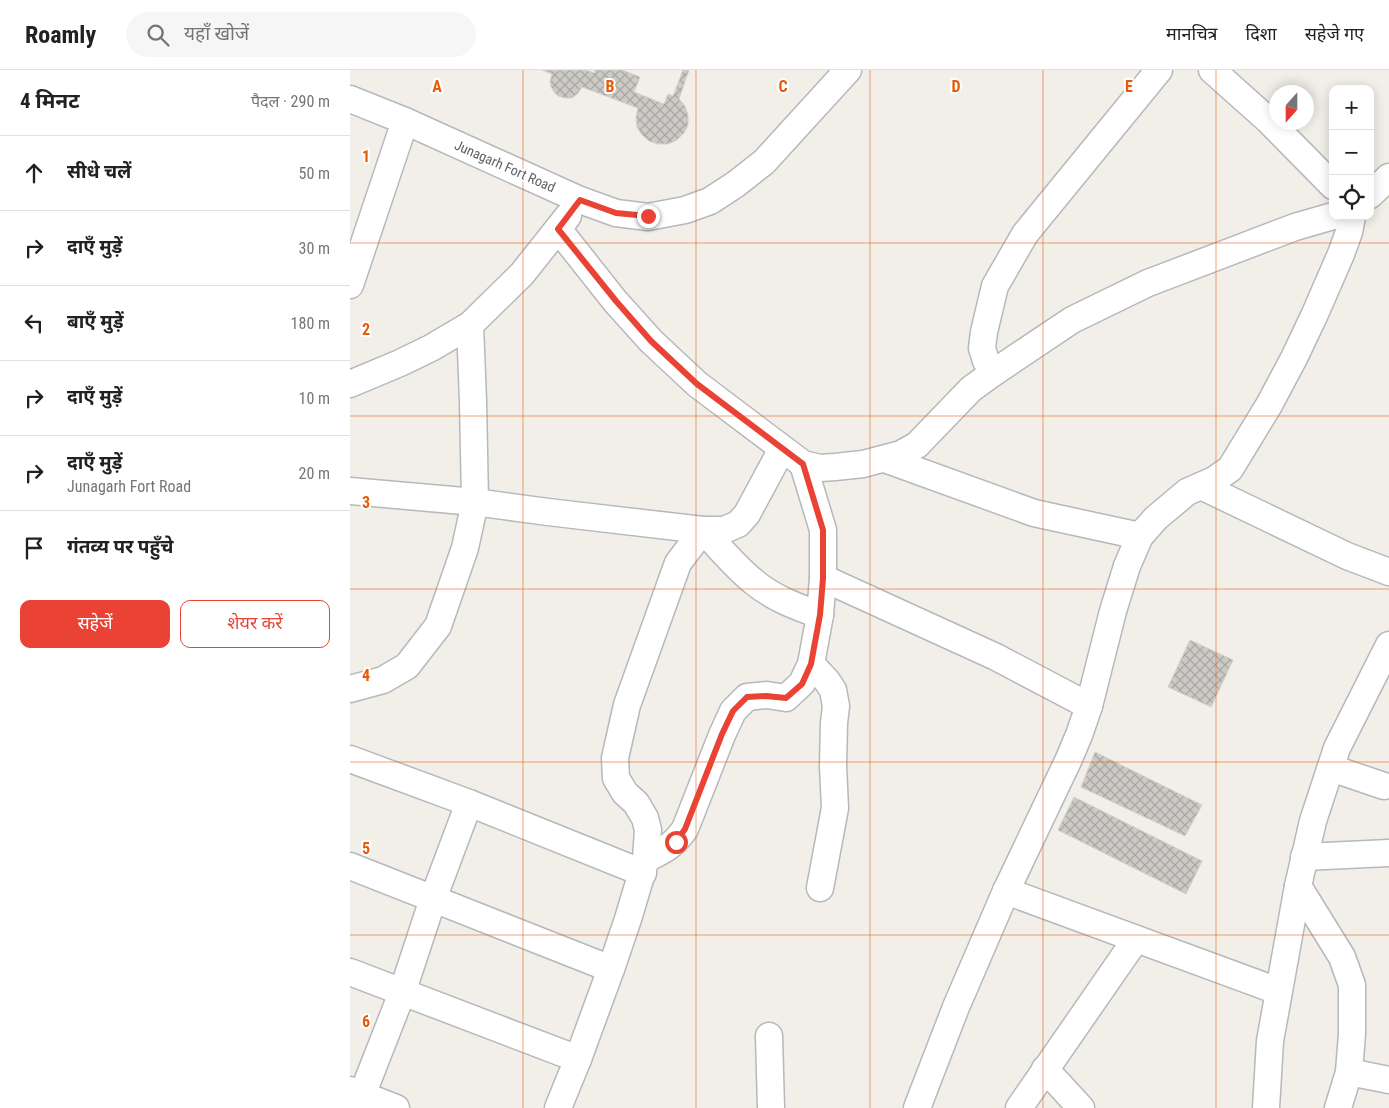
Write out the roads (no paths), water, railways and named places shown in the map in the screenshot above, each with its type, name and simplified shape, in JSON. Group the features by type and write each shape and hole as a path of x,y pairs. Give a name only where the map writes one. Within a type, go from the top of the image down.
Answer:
{"street":[{"name":"Junagarh Fort Road","path":"350,99 405,121 580,200 616,213 648,216 685,210 710,201 736,184 764,162 848,70"},
{"path":"993,373 986,362 982,348 995,286 1024,234 1159,70"},
{"path":"1212,70 1268,120 1329,182"},
{"path":"350,285 405,121"},
{"path":"1374,191 1389,177"},
{"path":"350,384 431,348 470,325 522,274 580,200"},
{"path":"558,229 651,341 697,384 793,457 820,468 863,464 901,454 917,445 972,389 1072,320 1148,283 1295,227 1329,217"},
{"path":"917,1108 956,1007 1006,891 1068,761 1089,706 1126,566 1140,536 1173,503 1187,492 1230,469 1269,405 1294,358 1341,254 1351,220"},
{"path":"350,689 383,680 407,666 438,626 466,548 475,502 470,325"},
{"path":"350,491 475,502 703,530 724,530 738,524 793,457"},
{"path":"644,866 676,842 685,829 722,734 733,711 747,697 786,698 802,684 811,664 820,615 823,578 823,530 793,457"},
{"path":"885,459 1034,512 1140,536"},
{"path":"1201,486 1347,556 1389,572"},
{"path":"703,530 755,583 792,605 820,615"},
{"path":"558,1108 578,1060 611,969 644,866 648,830 645,818 636,802 625,793 616,778 615,758 627,705 678,563 703,530"},
{"path":"823,578 996,657 1089,706"},
{"path":"1266,1108 1270,1041 1278,991 1298,886 1313,821 1337,748 1389,645"},
{"path":"811,664 833,690 836,706 833,749 835,808 820,888"},
{"path":"350,759 644,866"},
{"path":"1331,768 1384,786"},
{"path":"396,1108 356,1098 402,993 433,899 469,803"},
{"path":"1304,857 1389,853"},
{"path":"350,866 611,969"},
{"path":"1298,886 1342,957 1352,985 1352,1034 1348,1072 1338,1108"},
{"path":"1006,891 1278,991"},
{"path":"1019,1108 1136,939"},
{"path":"350,972 578,1060"},
{"path":"769,1036 771,1108"},
{"path":"1046,1069 1081,1108"},
{"path":"1348,1072 1389,1080"}]}
